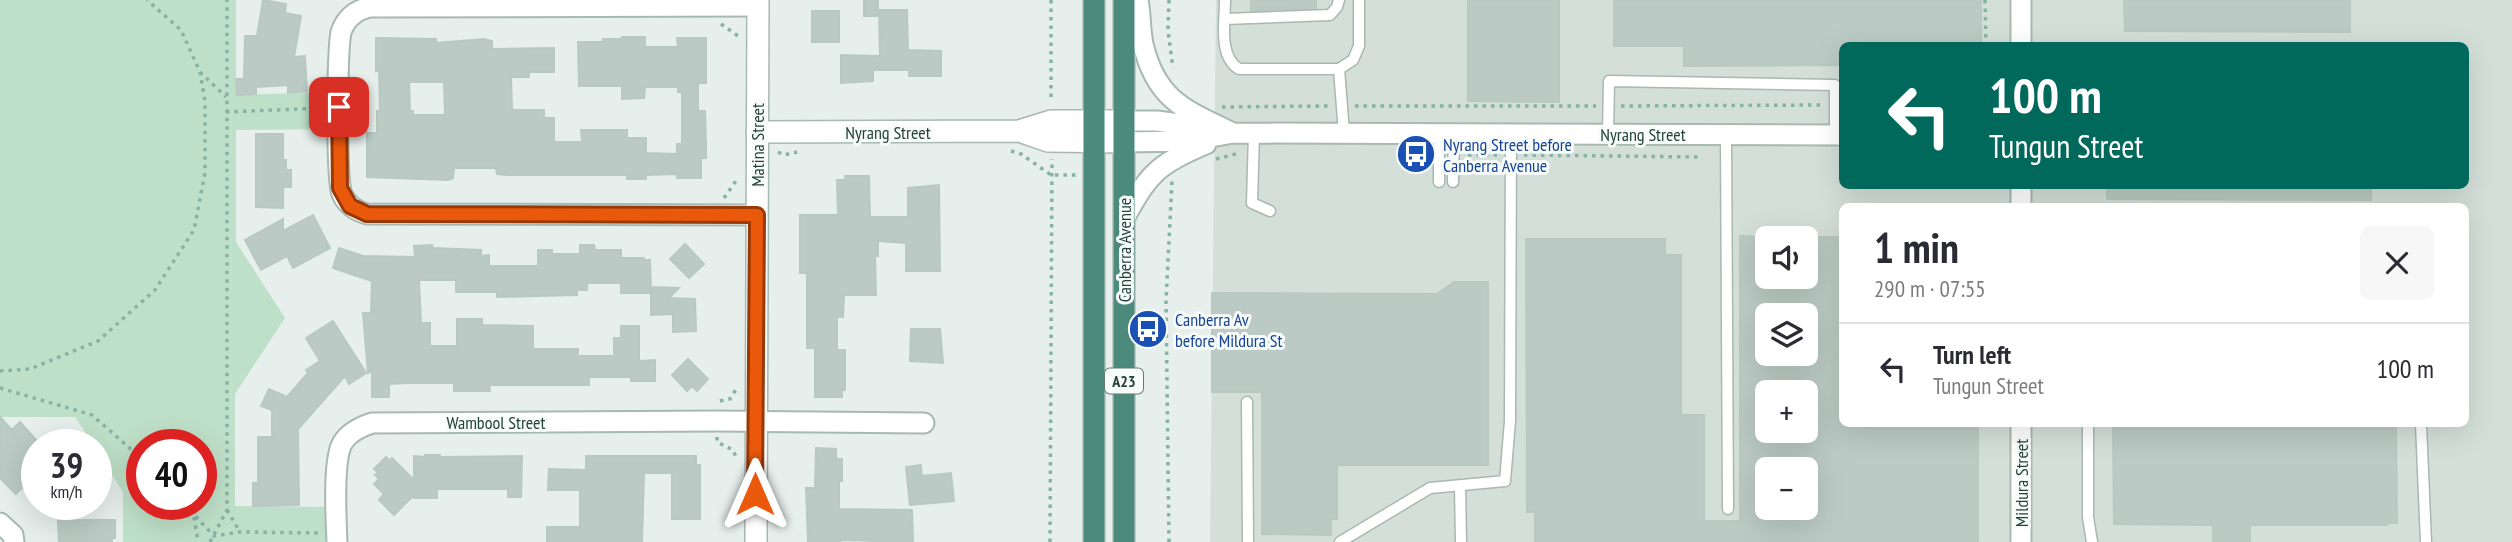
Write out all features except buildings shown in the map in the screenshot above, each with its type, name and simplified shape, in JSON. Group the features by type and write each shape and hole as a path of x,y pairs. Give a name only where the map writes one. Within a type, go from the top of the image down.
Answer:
{"highway":[{"name":"Canberra Avenue","path":"1094,0 1094,542"},
{"name":"Canberra Avenue","path":"1124,0 1124,542"}],"street":[{"path":"1138,0 1143,43 1153,75 1168,97 1196,115 1233,133"},
{"path":"2021,0 2021,42"},
{"path":"757,215 362,213 350,206 340,188 339,107 341,32 348,19 365,8 715,7 758,3"},
{"name":"Matina Street","path":"755,542 758,3"},
{"name":"Nyrang Street","path":"757,141 1052,131 1094,120 1123,131"},
{"name":"Nyrang Street","path":"1052,131 1094,142 1123,131 1188,124 1233,133 1839,135"},
{"path":"1124,219 1151,175 1172,159 1233,133"},
{"name":"Wambool Street","path":"337,537 338,460 342,444 359,427 372,423 717,421 924,424"},
{"name":"Mildura Street","path":"2021,427 2021,542"},
{"path":"0,523 13,535 14,542"}],"lane":[{"path":"1225,0 1224,46 1230,63 1239,69 1339,69 1353,60 1359,46 1359,0"},
{"path":"1225,19 1329,15 1337,7 1339,0"},
{"path":"1339,69 1344,133"},
{"path":"1608,134 1609,81 1836,85 1835,105 1839,135"},
{"path":"1254,133 1252,203 1270,211"},
{"path":"1439,182 1446,134"},
{"path":"1446,134 1453,182"},
{"path":"1340,542 1430,488 1505,481 1510,421 1511,134"},
{"path":"1726,135 1727,509"},
{"path":"1247,402 1248,542"},
{"path":"2088,427 2088,517 2092,542"},
{"path":"2421,427 2426,542"},
{"path":"1460,486 1461,542"}],"path":[{"path":"0,372 30,369 98,341 155,290 194,230 205,173 205,101 200,72 181,30 147,0"},
{"path":"210,542 227,510 227,0"},
{"path":"1050,542 1051,0"},
{"path":"1169,0 1168,31 1174,77"},
{"path":"1986,0 1986,42"},
{"path":"715,7 715,19 738,36 739,45"},
{"path":"200,72 226,97"},
{"path":"1219,107 1835,105"},
{"path":"226,111 339,107"},
{"path":"757,141 783,155 802,151"},
{"path":"1008,150 1021,154 1051,175 1094,176"},
{"path":"716,215 716,201 722,200 740,176"},
{"path":"1169,542 1166,301 1172,176"},
{"path":"740,384 730,399 717,402 717,442 733,450 740,467"},
{"path":"0,388 92,415 126,444"},
{"path":"227,510 240,532"},
{"path":"195,520 198,542"},
{"path":"199,520 214,536"},
{"path":"214,536 240,532 337,537"}],"shaded area":[{"path":"1216,0 2512,0 2512,542 1210,542"}],"green space":[{"path":"0,0 236,0 236,95 331,92 331,129 236,130 236,242 285,318 235,394 235,506 331,507 331,542 123,542 123,492 112,475 112,429 83,429 75,417 0,417"}],"place":[{"name":"Nyrang Street before Canberra Avenue","path":"1416,154"},
{"name":"Canberra Av before Mildura St","path":"1148,329"}],"route":[{"path":"339,107 340,188 350,206 358,212 375,215 757,215 755,494"}]}
